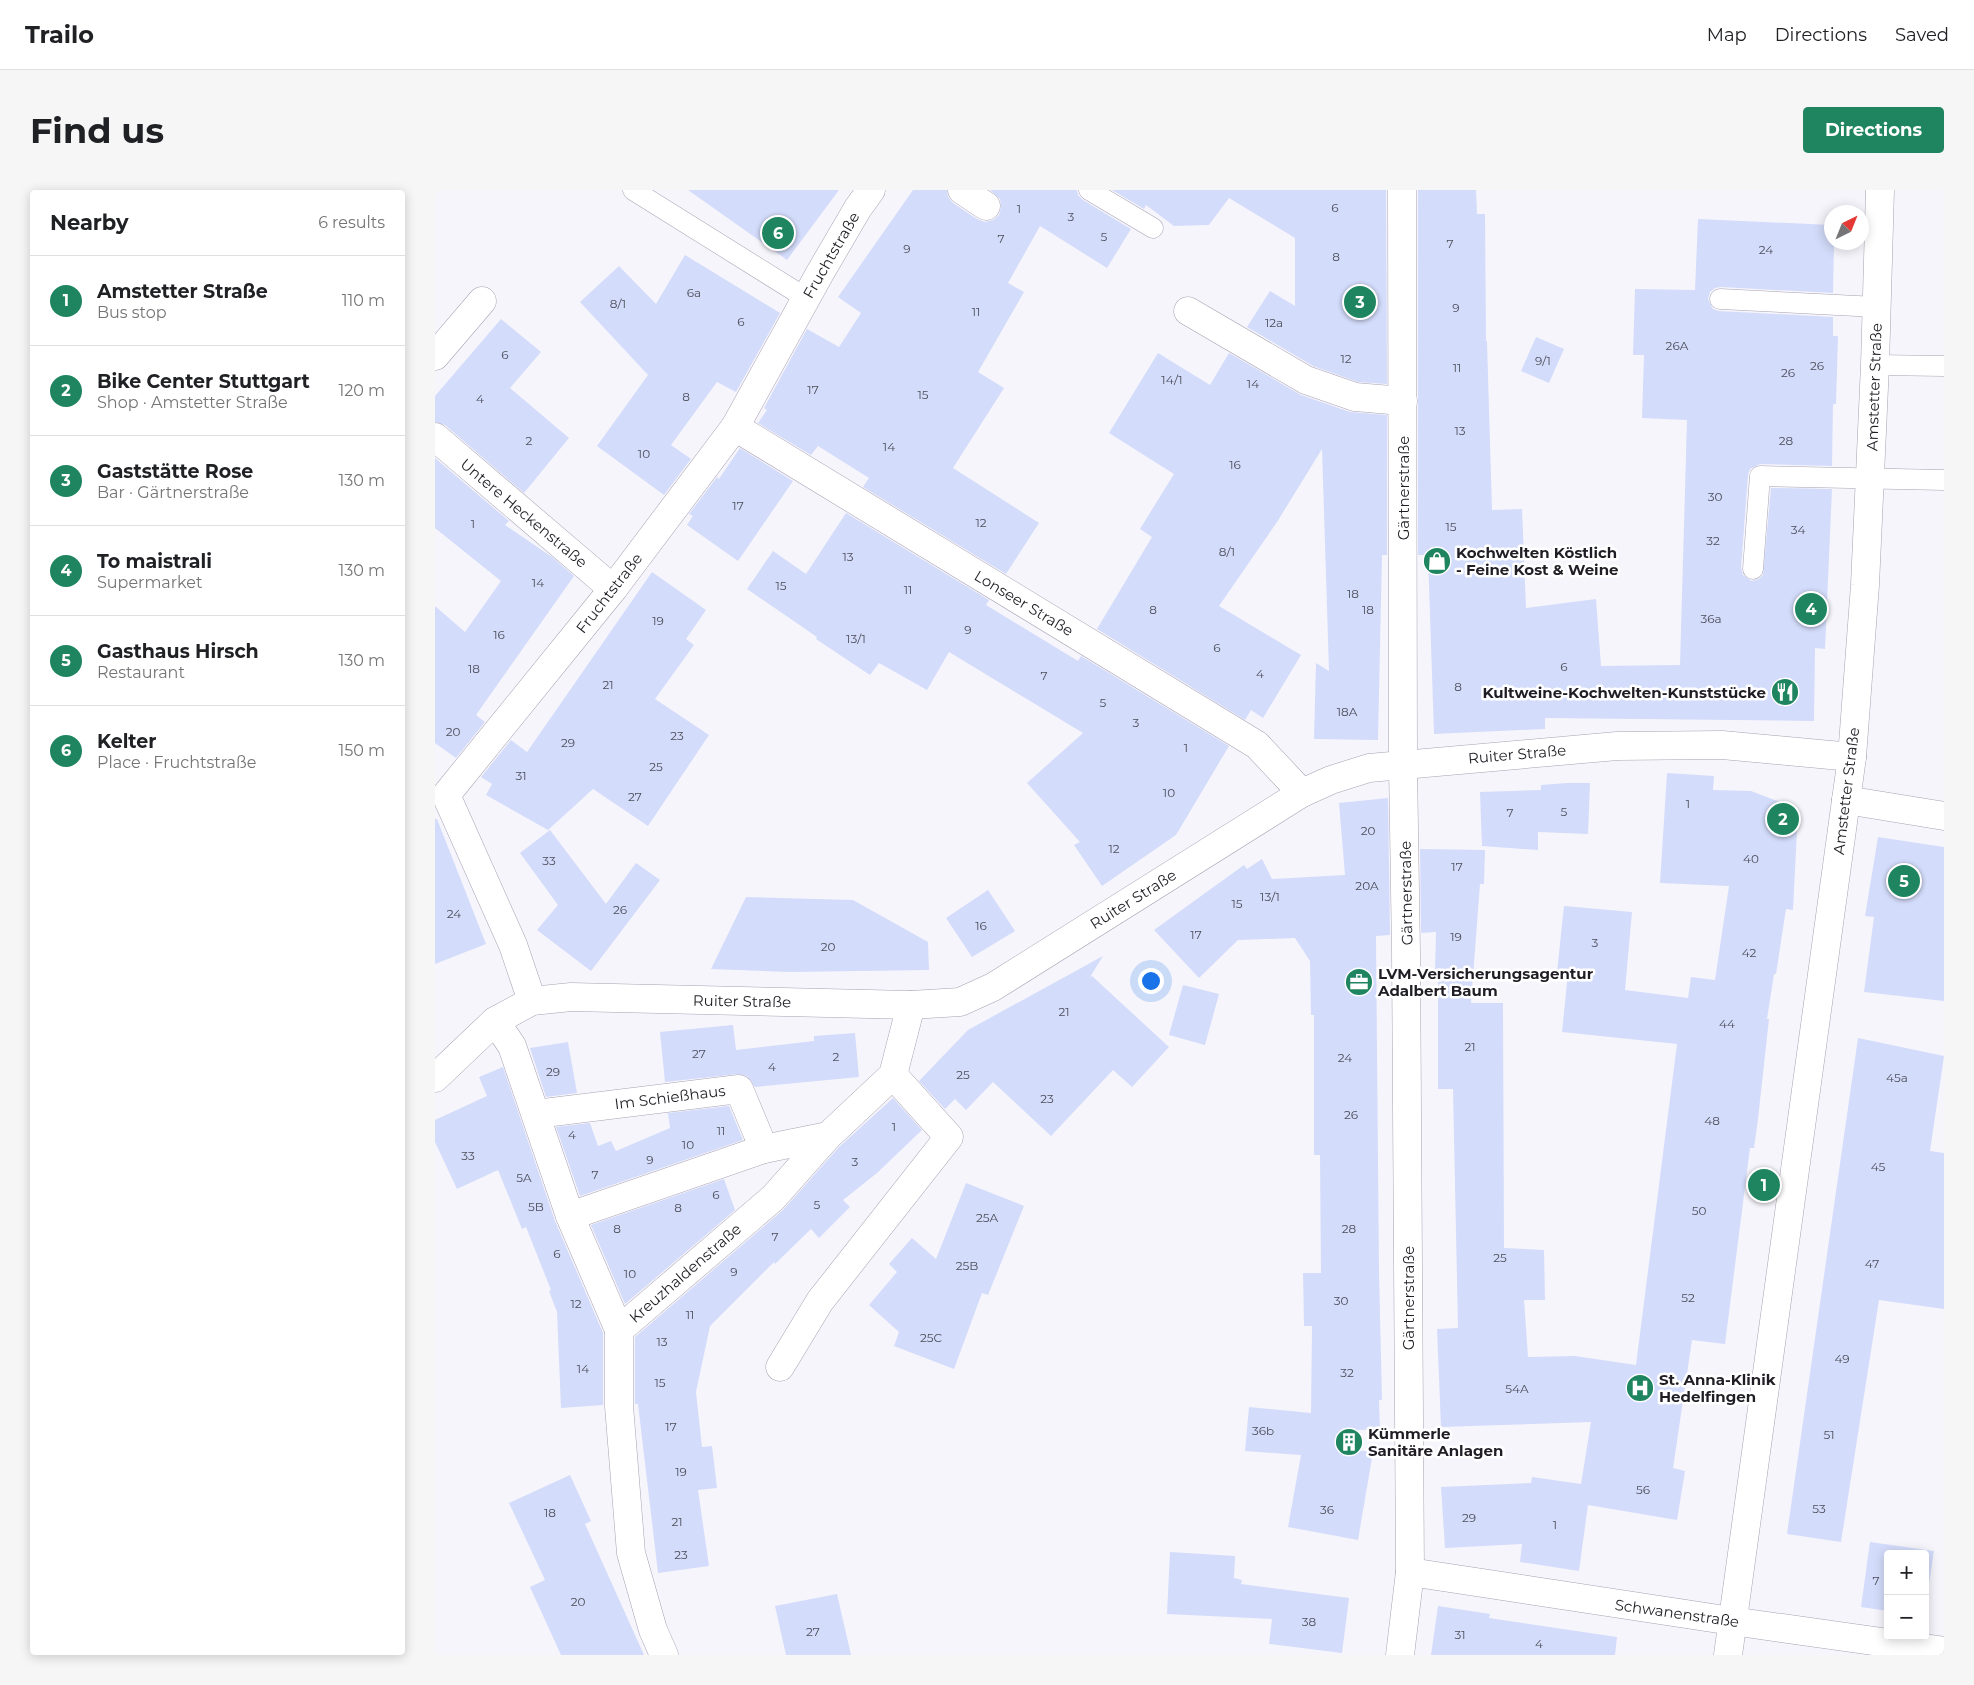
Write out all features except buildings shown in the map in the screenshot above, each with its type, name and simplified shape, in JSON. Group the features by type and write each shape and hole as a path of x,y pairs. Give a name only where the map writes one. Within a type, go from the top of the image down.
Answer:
{"street":[{"name":"Fruchtstraße","path":"532,1001 513,945 441,790 613,589 735,427 806,298 858,208 871,190"},
{"path":"962,190 986,206"},
{"name":"Gärtnerstraße","path":"1400,1655 1410,1572 1407,953 1403,765 1403,190"},
{"name":"Amstetter Straße","path":"1728,1655 1852,758 1865,585 1875,365 1880,190"},
{"path":"435,356 482,301"},
{"path":"1188,311 1306,380 1355,397 1403,401"},
{"name":"Lonseer Straße","path":"735,427 1257,745 1302,793"},
{"name":"Untere Heckenstraße","path":"435,437 613,589"},
{"name":"Ruiter Straße","path":"435,1078 495,1021 532,1001 571,997 911,1005 960,1002 993,987 1302,793 1331,780 1369,768 1617,746 1722,745 1852,758"},
{"path":"1846,800 1944,816"},
{"path":"781,1367 820,1301 949,1136 893,1075 911,1005"},
{"path":"495,1021 512,1046 570,1216 619,1330"},
{"name":"Kreuzhaldenstraße","path":"665,1655 653,1630 631,1553 619,1406 619,1330 773,1198 829,1136 893,1075"},
{"name":"Im Schießhaus","path":"536,1114 739,1089 764,1149"},
{"path":"570,1216 764,1149 829,1136"},
{"name":"Schwanenstraße","path":"1410,1572 1732,1621 1944,1650"}],"lane":[{"path":"633,190 806,298"},
{"path":"1089,190 1153,228"},
{"path":"1720,299 1877,307"},
{"path":"1875,365 1944,366"},
{"path":"1753,569 1760,476 1944,480"}],"place":[{"name":"Kelter","path":"778,233"},
{"name":"Gaststätte Rose","path":"1360,302"},
{"name":"Kochwelten Köstlich - Feine Kost & Weine","path":"1437,561"},
{"name":"To maistrali","path":"1811,609"},
{"name":"Kultweine-Kochwelten-Kunststücke","path":"1785,692"},
{"name":"Bike Center Stuttgart","path":"1783,819"},
{"name":"Gasthaus Hirsch","path":"1904,881"},
{"name":"LVM-Versicherungsagentur Adalbert Baum","path":"1359,982"},
{"name":"Amstetter Straße","path":"1764,1185"},
{"name":"St. Anna-Klinik Hedelfingen","path":"1640,1388"},
{"name":"Kümmerle Sanitäre Anlagen","path":"1349,1442"}]}
